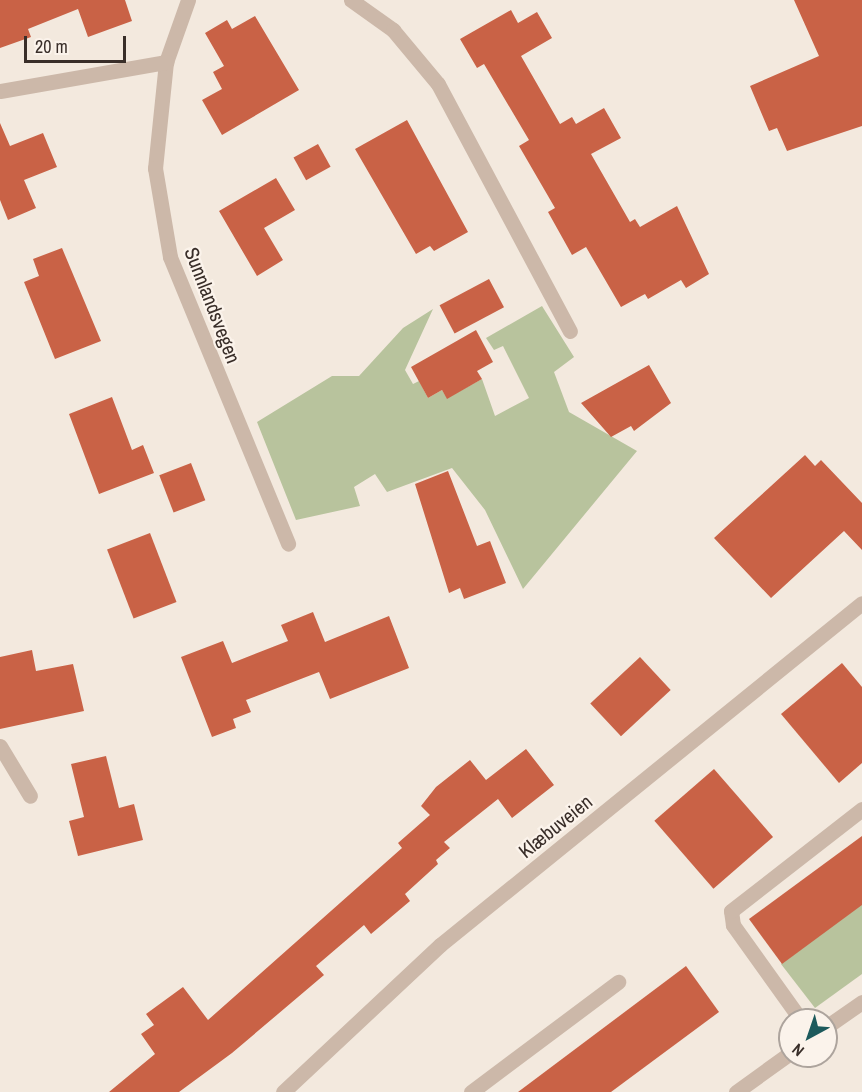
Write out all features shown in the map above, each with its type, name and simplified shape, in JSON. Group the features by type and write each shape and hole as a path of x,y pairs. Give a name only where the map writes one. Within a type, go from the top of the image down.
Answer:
{"street":[{"name":"Sunnlandsvegen","path":"188,0 166,62 155,168 170,257 288,544"},
{"path":"351,0 393,30 438,84 570,331"},
{"path":"0,91 166,62"},
{"name":"Klæbuveien","path":"283,1092 440,945 862,603"},
{"path":"0,746 30,796"},
{"path":"792,1008 733,925 731,911 862,809"},
{"path":"471,1092 618,982"},
{"path":"838,1019 862,1002"},
{"path":"736,1092 778,1062"}],"green space":[{"path":"542,306 574,357 554,372 569,412 637,451 523,589 485,510 452,468 387,492 375,474 354,487 360,506 296,520 257,422 332,376 359,376 403,328 433,309 405,370 413,384 419,381 428,398 442,390 447,398 482,379 495,416 529,398 503,346 494,350 486,338"},
{"path":"862,904 862,974 815,1008 781,964"}],"building":[{"path":"0,0 125,0 132,21 88,37 78,9 28,29 31,37 0,48"},
{"path":"794,0 862,0 862,126 787,151 777,128 769,131 750,86 819,56"},
{"path":"511,10 518,23 537,12 552,38 521,56 560,124 572,117 576,124 604,108 621,138 591,154 630,222 635,219 640,227 677,206 709,274 686,288 681,280 648,299 645,294 621,307 586,247 572,255 548,212 555,208 519,146 529,140 484,64 477,68 460,39"},
{"path":"255,16 299,90 222,135 202,100 222,89 213,72 224,66 205,33 227,20 232,29"},
{"path":"407,120 468,232 434,251 430,246 416,254 355,149"},
{"path":"0,123 10,146 43,133 57,167 24,180 36,208 8,220 0,200"},
{"path":"318,144 331,167 306,180 294,158"},
{"path":"276,178 295,210 264,228 283,260 257,276 219,211"},
{"path":"62,248 101,341 55,359 24,282 39,276 33,259"},
{"path":"489,279 504,307 455,334 440,305"},
{"path":"476,330 493,362 477,371 482,379 447,399 442,390 428,398 411,367"},
{"path":"649,365 671,403 634,431 631,426 611,437 581,403"},
{"path":"112,397 132,450 143,445 154,473 99,494 69,414"},
{"path":"805,455 815,466 821,460 862,503 862,550 844,531 771,598 714,538"},
{"path":"191,463 205,500 174,513 159,475"},
{"path":"448,471 477,546 490,541 506,583 464,599 460,588 449,593 415,484"},
{"path":"150,533 177,602 134,619 107,549"},
{"path":"313,612 325,642 389,616 409,668 330,699 319,672 246,700 251,712 233,719 236,728 212,737 181,657 223,641 232,663 288,641 281,625"},
{"path":"32,650 36,671 73,664 84,711 0,729 0,657"},
{"path":"640,657 671,690 621,736 590,703"},
{"path":"842,663 862,687 862,763 839,783 781,714"},
{"path":"526,749 554,785 512,818 498,799 444,842 450,848 436,860 438,864 405,894 410,901 371,934 364,925 316,966 324,975 232,1053 179,1092 109,1092 155,1054 141,1034 154,1025 146,1014 183,987 208,1020 402,848 398,843 430,815 421,806 436,787 470,760 486,780"},
{"path":"106,756 119,808 134,804 143,840 78,856 69,821 84,817 71,764"},
{"path":"714,769 773,837 713,889 654,821"},
{"path":"862,836 862,905 782,964 749,919"},
{"path":"686,966 719,1012 611,1092 518,1092"}]}
